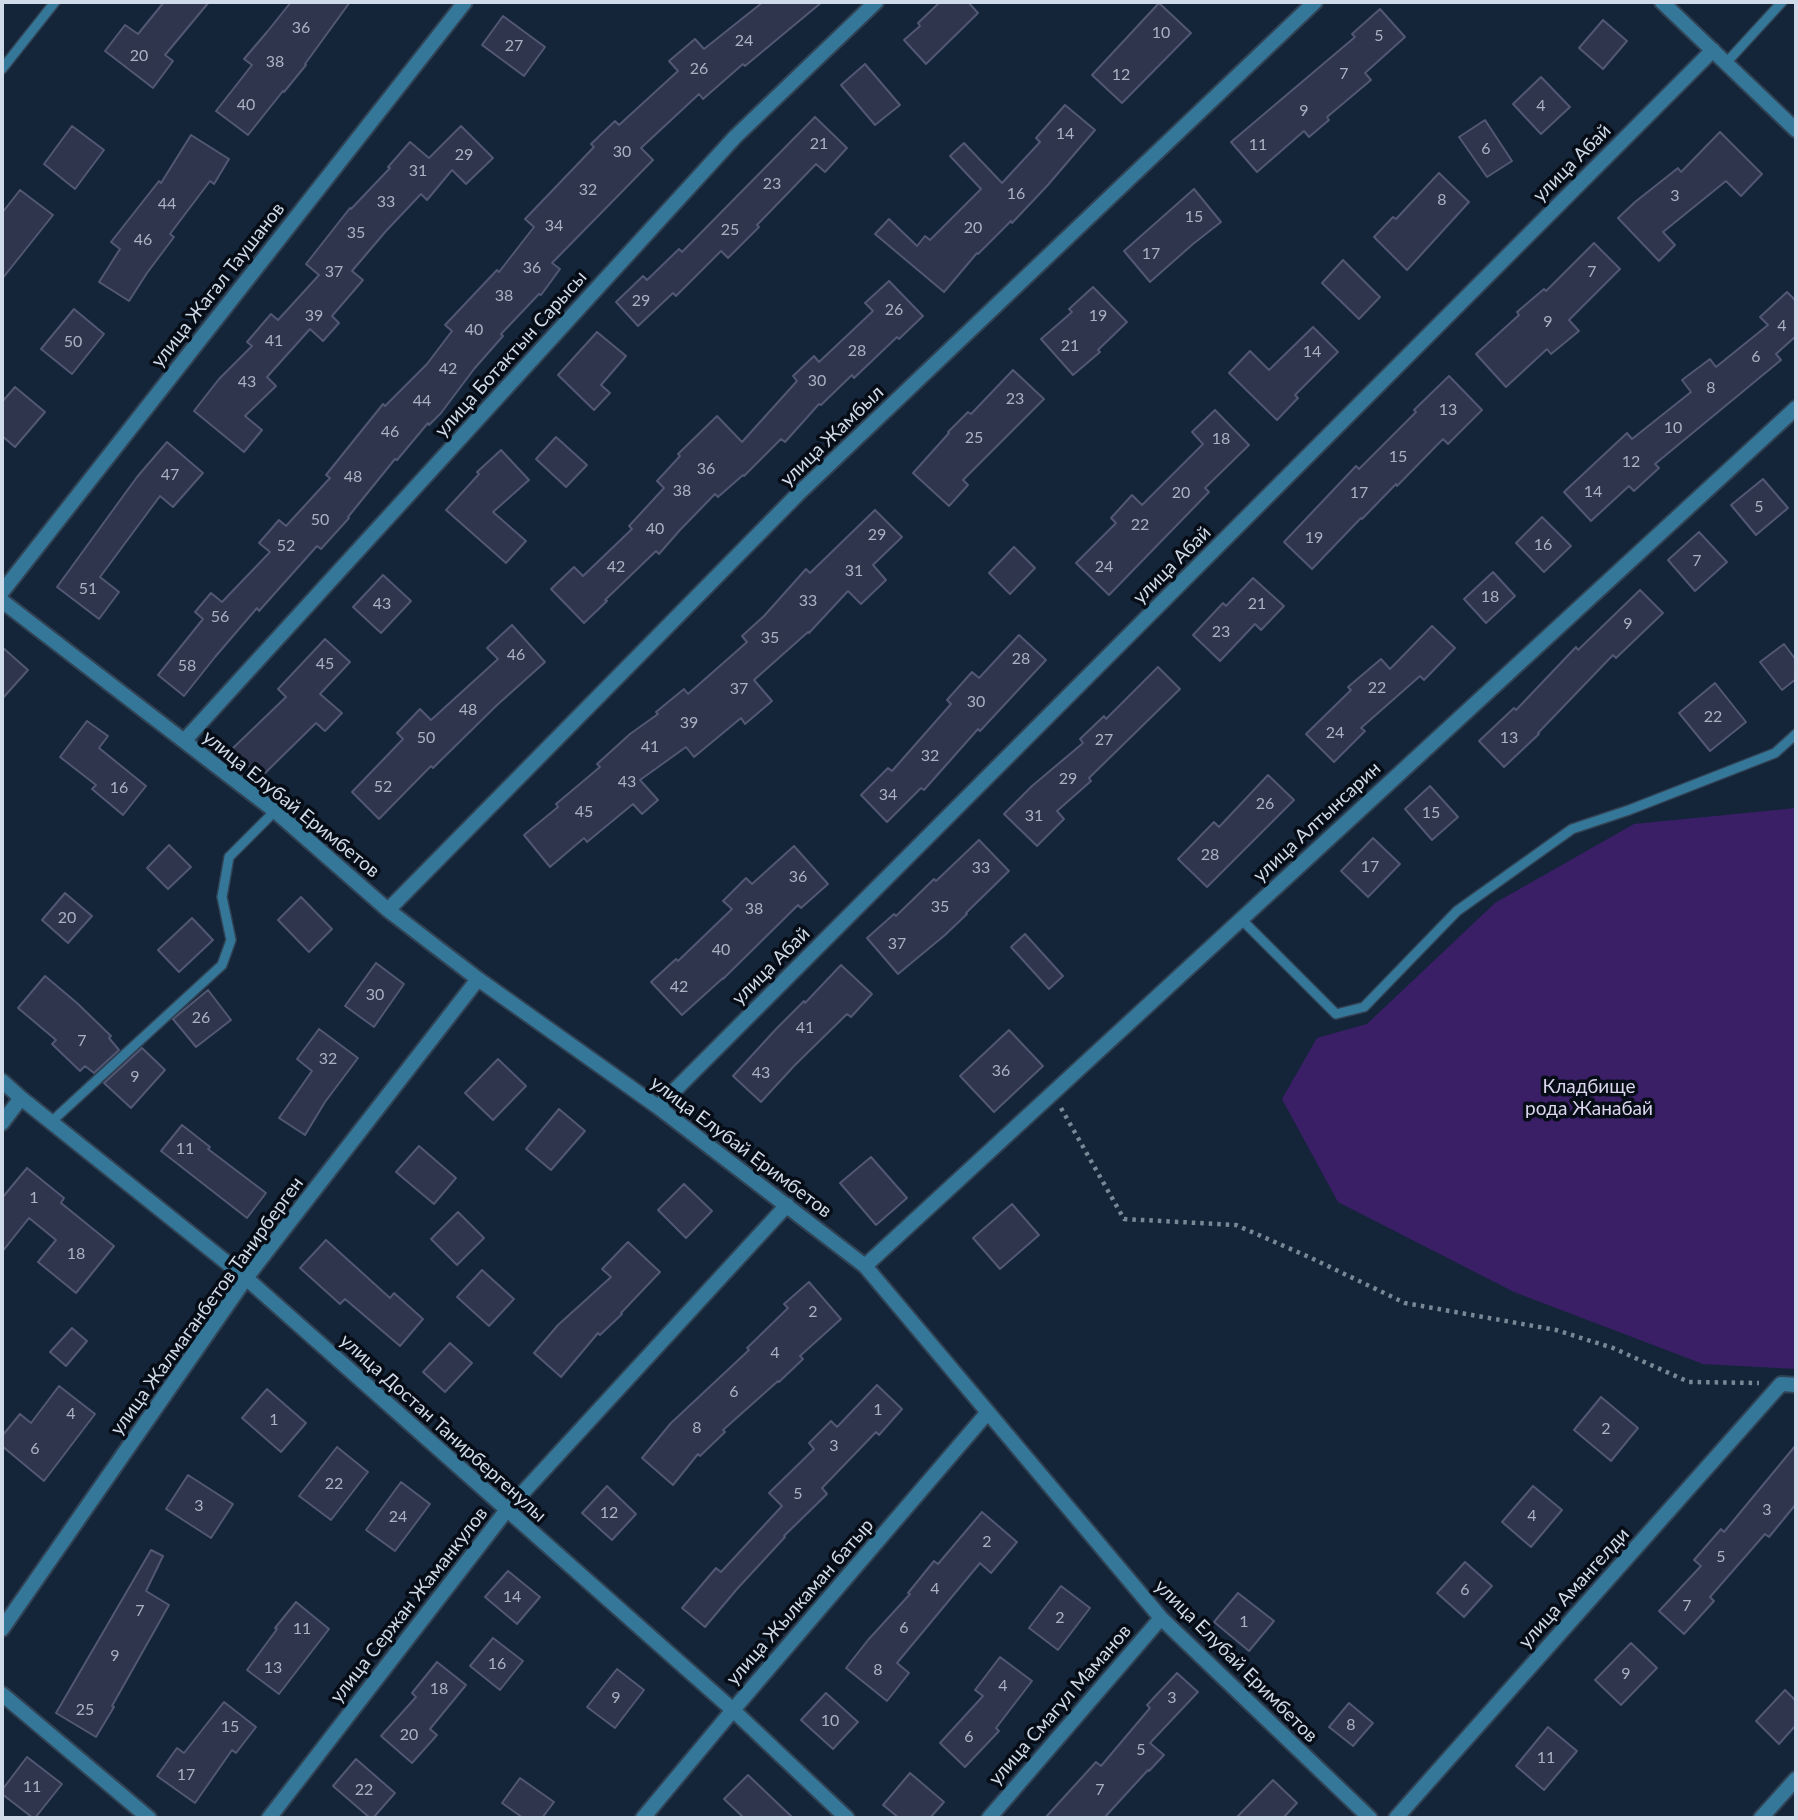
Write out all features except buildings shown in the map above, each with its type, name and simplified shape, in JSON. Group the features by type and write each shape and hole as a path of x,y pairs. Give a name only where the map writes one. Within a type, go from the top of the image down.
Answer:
{"street":[{"name":"улица Жагал Таушанов","path":"2,592 465,2"},
{"name":"улица Ботактын Сарысы","path":"184,741 735,137 876,2"},
{"name":"улица Жамбыл","path":"388,910 798,494 1315,2"},
{"path":"1662,2 1796,130"},
{"name":"улица Абай","path":"658,1107 1713,50"},
{"name":"улица Алтынсарин","path":"865,1266 1796,408"},
{"name":"улица Елубай Еримбетов","path":"2,601 275,811 388,910 478,979 658,1107 865,1266 1161,1618 1370,1818"},
{"name":"улица Жалмаганбетов Танирберген","path":"2,1629 246,1278 478,979"},
{"name":"улица Достан Танирбергенулы","path":"2,1081 246,1278 733,1710 847,1818"},
{"path":"2,1123 21,1098"},
{"name":"улица Сержан Жаманкулов","path":"269,1818 506,1511 787,1205"},
{"path":"1781,1384 1796,1385"},
{"name":"улица Амангелди","path":"1396,1818 1781,1384"},
{"name":"улица Жылкаман батыр","path":"643,1818 988,1412"},
{"name":"улица Смагул Маманов","path":"989,1818 1161,1618"},
{"path":"2,1694 149,1818"},
{"path":"1761,1818 1796,1779"}],"lane":[{"path":"2,69 55,2"},
{"path":"1726,63 1782,2"},
{"path":"1241,919 1336,1014 1364,1007 1457,911 1572,829 1629,810 1775,753 1796,734"},
{"path":"51,1122 222,965 231,940 222,897 229,857 275,811"}],"path":[{"path":"1053,1093 1124,1219 1236,1225 1309,1256 1405,1303 1556,1330 1613,1348 1689,1382 1781,1384"}],"green space":[{"name":"Кладбище рода Жанабай","path":"1796,808 1796,1369 1703,1364 1514,1292 1338,1202 1282,1099 1317,1038 1367,1024 1495,903 1634,824"}]}
